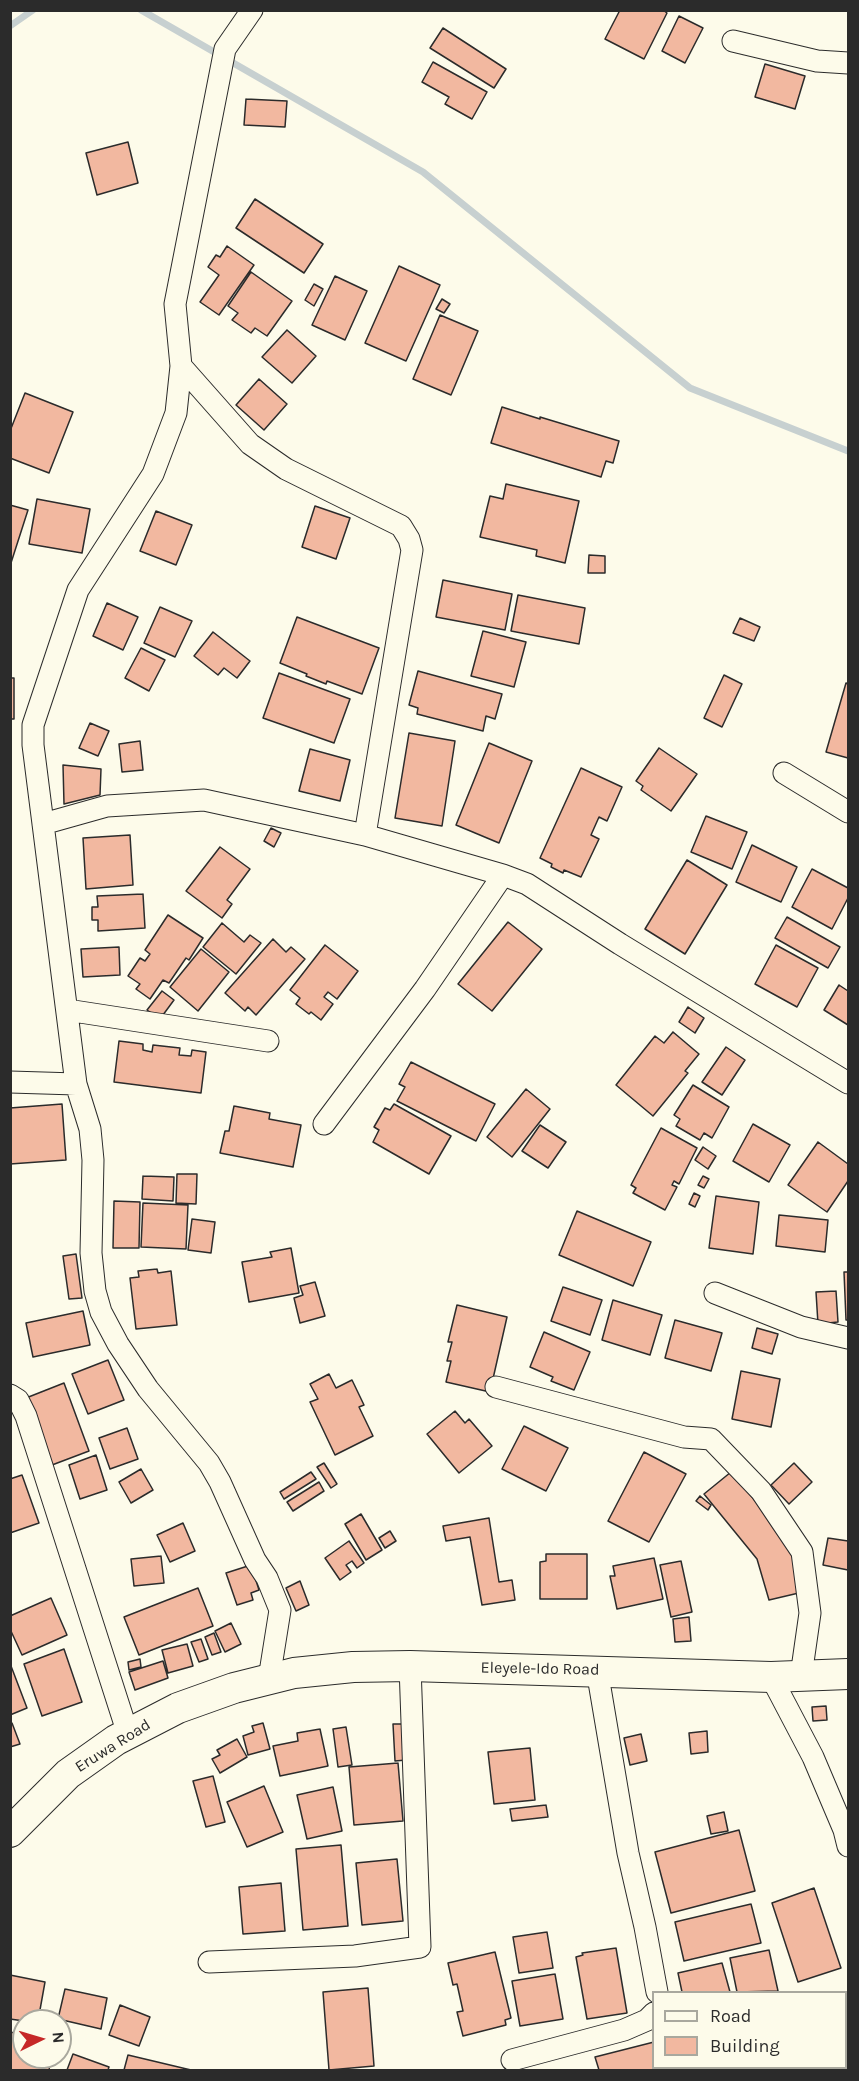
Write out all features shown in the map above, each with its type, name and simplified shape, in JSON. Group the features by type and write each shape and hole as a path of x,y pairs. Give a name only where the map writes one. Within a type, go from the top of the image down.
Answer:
{"main road":[{"name":"Eleyele-Ido Road","path":"234,1688 294,1673 353,1667 597,1670 771,1677 849,1674"},
{"name":"Eruwa Road","path":"10,1832 68,1774 128,1734 178,1708 234,1688"}],"street":[{"path":"252,10 225,49 175,304 181,366 176,413 153,474 78,590 33,725 33,745 76,1084 90,1129 93,1160 91,1253 95,1291 101,1312 118,1344 148,1389 209,1462 255,1560 267,1578 280,1610 269,1679"},
{"path":"733,41 817,61 849,63"},
{"path":"181,366 250,444 286,470 401,526 409,539 412,550 365,835"},
{"path":"784,773 849,812"},
{"path":"43,824 107,806 204,800 365,835 503,875 527,884 620,944 849,1083"},
{"path":"324,1124 425,989 503,875"},
{"path":"67,1010 268,1041"},
{"path":"10,1082 76,1084"},
{"path":"715,1293 801,1327 849,1338"},
{"path":"496,1388 684,1437 711,1439 761,1491 802,1552 810,1613 801,1676"},
{"path":"10,1395 18,1400 26,1416 128,1734"},
{"path":"209,1962 355,1956 420,1947 410,1666"},
{"path":"597,1670 628,1853 657,1991"},
{"path":"771,1677 813,1757 849,1846"},
{"path":"512,2060 624,2030 647,2020 652,2015"}],"building":[{"path":"620,10 663,10 667,13 644,59 605,39"},
{"path":"679,16 703,28 685,63 662,51"},
{"path":"443,28 506,69 494,88 430,48"},
{"path":"433,62 487,92 472,119 445,104 449,97 422,82"},
{"path":"765,64 805,76 795,109 755,97"},
{"path":"246,99 287,101 285,127 244,125"},
{"path":"128,142 138,183 97,195 86,153"},
{"path":"255,199 323,244 304,273 236,228"},
{"path":"227,246 254,265 219,315 200,302 219,275 208,267 216,255 220,257"},
{"path":"399,266 440,285 406,361 365,343"},
{"path":"251,272 292,301 267,336 255,328 251,333 232,320 238,313 228,306"},
{"path":"335,276 367,291 345,340 312,325"},
{"path":"314,284 323,289 314,306 305,300"},
{"path":"442,299 450,304 444,313 436,309"},
{"path":"440,315 478,331 451,395 413,379"},
{"path":"287,330 316,356 292,383 262,357"},
{"path":"259,379 287,404 264,430 236,405"},
{"path":"25,393 73,412 49,473 10,458 10,431"},
{"path":"502,407 619,441 613,463 606,461 601,477 491,443"},
{"path":"506,484 579,501 565,563 536,556 537,550 480,537 490,496 503,499"},
{"path":"37,499 90,509 82,553 29,544"},
{"path":"10,505 28,510 10,566"},
{"path":"315,506 350,518 336,559 302,547"},
{"path":"156,511 192,525 176,565 140,551"},
{"path":"589,555 605,556 605,573 588,573"},
{"path":"443,580 512,594 505,630 436,617"},
{"path":"518,595 585,608 579,644 511,631"},
{"path":"107,603 138,617 123,650 93,636"},
{"path":"160,607 192,621 175,657 144,643"},
{"path":"297,617 379,648 362,694 327,681 326,684 280,663"},
{"path":"740,618 760,627 754,641 733,633"},
{"path":"483,631 526,642 514,687 471,676"},
{"path":"213,632 250,661 237,678 224,668 218,675 194,656"},
{"path":"141,648 165,660 149,691 125,678"},
{"path":"418,671 502,694 495,719 486,716 483,731 417,714 418,708 409,705"},
{"path":"279,673 350,699 334,743 263,718"},
{"path":"724,675 742,684 722,727 704,718"},
{"path":"10,678 14,678 14,719 10,719"},
{"path":"846,683 848,684 848,758 826,752"},
{"path":"90,723 109,731 98,756 79,748"},
{"path":"409,733 455,741 442,826 395,818"},
{"path":"140,741 143,770 122,772 119,744"},
{"path":"489,743 532,761 499,843 456,825"},
{"path":"659,748 697,774 671,811 641,790 643,786 636,781"},
{"path":"310,749 350,760 340,801 299,791"},
{"path":"63,765 101,769 100,795 64,804"},
{"path":"581,768 622,787 607,821 599,817 591,835 599,839 581,877 564,870 563,873 540,858"},
{"path":"706,816 747,832 732,869 691,852"},
{"path":"271,828 281,833 274,847 264,841"},
{"path":"130,835 133,885 86,889 83,838"},
{"path":"752,845 797,867 781,902 736,882"},
{"path":"220,847 250,869 227,900 232,904 222,918 186,891"},
{"path":"687,860 727,885 685,954 645,929"},
{"path":"812,869 848,888 848,898 832,929 792,907"},
{"path":"143,894 145,928 98,931 98,920 92,920 92,907 98,907 97,896"},
{"path":"168,915 203,938 189,960 186,958 169,983 163,980 150,999 136,989 140,984 128,976 140,958 145,961 150,954 145,950"},
{"path":"787,917 840,947 828,968 775,938"},
{"path":"508,922 542,949 492,1011 458,984"},
{"path":"222,923 244,942 250,935 261,943 236,974 203,947"},
{"path":"273,939 286,952 291,947 305,959 256,1015 248,1007 245,1011 225,993"},
{"path":"325,945 358,971 337,999 328,992 324,997 333,1004 321,1020 296,1004 300,998 290,990"},
{"path":"776,945 818,968 797,1007 755,984"},
{"path":"119,947 120,975 83,977 81,949"},
{"path":"201,949 229,972 198,1011 170,987"},
{"path":"839,985 848,991 848,1025 824,1010"},
{"path":"162,991 174,1000 160,1019 147,1010"},
{"path":"688,1007 704,1018 695,1033 679,1022"},
{"path":"673,1032 699,1054 685,1071 688,1073 653,1116 616,1085 655,1036 664,1043"},
{"path":"119,1041 143,1044 143,1050 152,1052 153,1045 180,1048 179,1055 191,1056 192,1050 206,1052 201,1093 114,1082"},
{"path":"726,1047 745,1060 722,1095 702,1082"},
{"path":"411,1062 495,1104 476,1141 397,1101 405,1087 399,1084"},
{"path":"693,1085 729,1107 712,1138 704,1133 700,1140 676,1126 680,1119 674,1115"},
{"path":"526,1089 550,1109 512,1157 487,1137"},
{"path":"62,1104 66,1160 10,1164 10,1108"},
{"path":"394,1104 451,1136 429,1174 373,1142 379,1130 374,1127 385,1108 390,1110"},
{"path":"234,1106 270,1113 269,1119 301,1125 293,1167 220,1153 225,1131 229,1131"},
{"path":"753,1124 790,1145 769,1182 733,1161"},
{"path":"540,1125 566,1142 548,1168 522,1151"},
{"path":"661,1128 697,1148 679,1184 674,1181 672,1185 677,1187 665,1210 633,1193 636,1188 631,1185"},
{"path":"818,1142 848,1164 848,1181 827,1212 788,1185"},
{"path":"703,1147 716,1156 708,1169 695,1160"},
{"path":"177,1174 197,1174 196,1204 176,1203"},
{"path":"143,1176 174,1177 173,1201 142,1199"},
{"path":"703,1176 709,1179 704,1188 698,1185"},
{"path":"694,1193 700,1196 695,1207 689,1204"},
{"path":"716,1196 759,1202 753,1254 709,1248"},
{"path":"114,1201 140,1202 139,1248 113,1248"},
{"path":"143,1203 188,1205 186,1249 141,1247"},
{"path":"577,1211 651,1242 633,1286 559,1255"},
{"path":"779,1215 828,1220 825,1252 776,1246"},
{"path":"192,1219 215,1222 211,1253 188,1250"},
{"path":"291,1248 299,1293 249,1302 242,1262 272,1257 270,1252"},
{"path":"76,1254 82,1298 69,1299 63,1256"},
{"path":"157,1269 158,1273 171,1271 177,1325 136,1329 130,1278 139,1277 138,1271"},
{"path":"844,1272 848,1272 848,1320 846,1320"},
{"path":"315,1282 325,1316 300,1323 294,1298 303,1295 300,1286"},
{"path":"563,1287 602,1300 590,1335 551,1321"},
{"path":"836,1291 838,1322 818,1324 816,1292"},
{"path":"613,1300 662,1315 650,1355 602,1340"},
{"path":"457,1305 507,1317 490,1392 446,1382 451,1361 447,1361 452,1342 448,1342"},
{"path":"83,1311 90,1345 33,1357 26,1323"},
{"path":"675,1320 722,1333 711,1371 665,1358"},
{"path":"757,1328 778,1334 772,1354 752,1348"},
{"path":"544,1332 590,1352 574,1390 551,1381 553,1377 530,1367"},
{"path":"108,1360 124,1400 88,1414 72,1374"},
{"path":"741,1371 780,1379 771,1427 732,1419"},
{"path":"329,1374 336,1388 352,1380 364,1405 359,1407 373,1436 335,1455 310,1402 318,1399 310,1384"},
{"path":"64,1383 89,1451 52,1465 26,1398"},
{"path":"455,1411 465,1423 469,1419 492,1446 459,1473 427,1434"},
{"path":"524,1426 568,1448 546,1491 502,1469"},
{"path":"127,1428 138,1459 110,1469 99,1438"},
{"path":"644,1452 686,1474 649,1542 608,1521"},
{"path":"96,1455 107,1490 80,1499 69,1465"},
{"path":"324,1463 337,1484 331,1488 317,1467"},
{"path":"794,1463 812,1482 789,1504 771,1485"},
{"path":"141,1469 153,1490 131,1503 119,1482"},
{"path":"311,1472 316,1479 284,1499 280,1492"},
{"path":"731,1472 789,1541 803,1592 769,1600 757,1559 704,1494"},
{"path":"22,1475 39,1523 10,1533 10,1479"},
{"path":"319,1482 324,1491 293,1511 287,1502"},
{"path":"700,1496 711,1505 708,1510 696,1501"},
{"path":"361,1514 382,1550 366,1560 345,1524"},
{"path":"489,1518 499,1582 512,1580 515,1600 482,1605 470,1537 446,1541 443,1526"},
{"path":"183,1523 195,1551 170,1562 157,1535"},
{"path":"390,1531 396,1541 385,1548 379,1538"},
{"path":"828,1538 848,1541 848,1570 823,1565"},
{"path":"349,1541 364,1563 357,1568 352,1561 346,1565 351,1572 340,1580 325,1558"},
{"path":"546,1554 587,1554 587,1599 540,1599 540,1562 546,1561"},
{"path":"161,1556 164,1583 134,1586 131,1559"},
{"path":"654,1558 663,1599 617,1609 610,1576 615,1576 613,1566"},
{"path":"681,1561 692,1612 671,1617 660,1565"},
{"path":"251,1565 259,1590 251,1593 253,1600 237,1605 226,1573"},
{"path":"300,1581 309,1605 296,1611 286,1588"},
{"path":"198,1588 213,1626 139,1655 124,1617"},
{"path":"51,1598 67,1635 22,1655 10,1629 10,1616"},
{"path":"689,1617 691,1641 675,1642 673,1619"},
{"path":"231,1623 241,1644 225,1652 215,1631"},
{"path":"214,1633 221,1652 212,1655 205,1637"},
{"path":"201,1639 208,1659 199,1662 191,1642"},
{"path":"187,1644 193,1666 168,1673 162,1650"},
{"path":"64,1649 82,1702 42,1716 24,1664"},
{"path":"140,1659 141,1667 129,1670 128,1662"},
{"path":"163,1661 168,1678 135,1690 129,1672"},
{"path":"10,1666 27,1708 10,1715"},
{"path":"826,1706 827,1720 813,1721 812,1707"},
{"path":"10,1723 12,1723 20,1744 10,1747"},
{"path":"263,1723 270,1749 248,1755 243,1736 254,1732 252,1726"},
{"path":"393,1724 404,1724 406,1760 395,1761"},
{"path":"346,1727 352,1765 338,1767 333,1729"},
{"path":"320,1729 328,1766 280,1776 273,1746 298,1741 297,1733"},
{"path":"707,1731 708,1752 691,1754 689,1733"},
{"path":"641,1734 647,1761 630,1765 624,1738"},
{"path":"237,1739 247,1757 220,1773 212,1759 220,1755 217,1750"},
{"path":"530,1748 535,1800 494,1804 488,1752"},
{"path":"398,1763 403,1821 354,1825 349,1767"},
{"path":"213,1776 225,1822 206,1827 193,1781"},
{"path":"264,1786 283,1832 247,1847 227,1802"},
{"path":"333,1787 342,1831 307,1839 297,1795"},
{"path":"546,1805 548,1817 512,1821 510,1809"},
{"path":"724,1812 728,1831 711,1834 707,1816"},
{"path":"739,1830 755,1891 671,1913 655,1852"},
{"path":"341,1845 348,1926 303,1930 296,1849"},
{"path":"397,1859 403,1921 362,1925 356,1863"},
{"path":"281,1883 285,1931 243,1934 239,1887"},
{"path":"814,1888 841,1968 798,1982 772,1903"},
{"path":"751,1904 761,1943 684,1961 675,1922"},
{"path":"547,1932 553,1968 519,1973 513,1937"},
{"path":"616,1948 627,2013 587,2019 576,1957 583,1955 582,1953"},
{"path":"769,1950 778,1991 737,1991 730,1958"},
{"path":"495,1952 511,2018 505,2020 506,2025 463,2036 457,2012 463,2011 457,1984 453,1985 448,1963"},
{"path":"722,1963 730,1991 682,1991 678,1973"},
{"path":"555,1974 563,2019 520,2026 512,1981"},
{"path":"10,1975 45,1982 40,2009 12,2009 12,2019 10,2019"},
{"path":"368,1988 374,2066 329,2070 323,1992"},
{"path":"65,1989 107,1998 101,2029 72,2022 72,2009 60,2009"},
{"path":"120,2005 150,2017 139,2046 109,2035"},
{"path":"10,2032 12,2032 12,2069 49,2069 49,2070 10,2070"},
{"path":"652,2043 652,2069 670,2070 599,2070 595,2057"},
{"path":"73,2054 109,2067 108,2070 67,2070 72,2069"},
{"path":"128,2055 191,2070 124,2070"}],"waterway":[{"path":"10,26 33,10"},
{"path":"141,10 423,172 690,388 848,451"}]}
